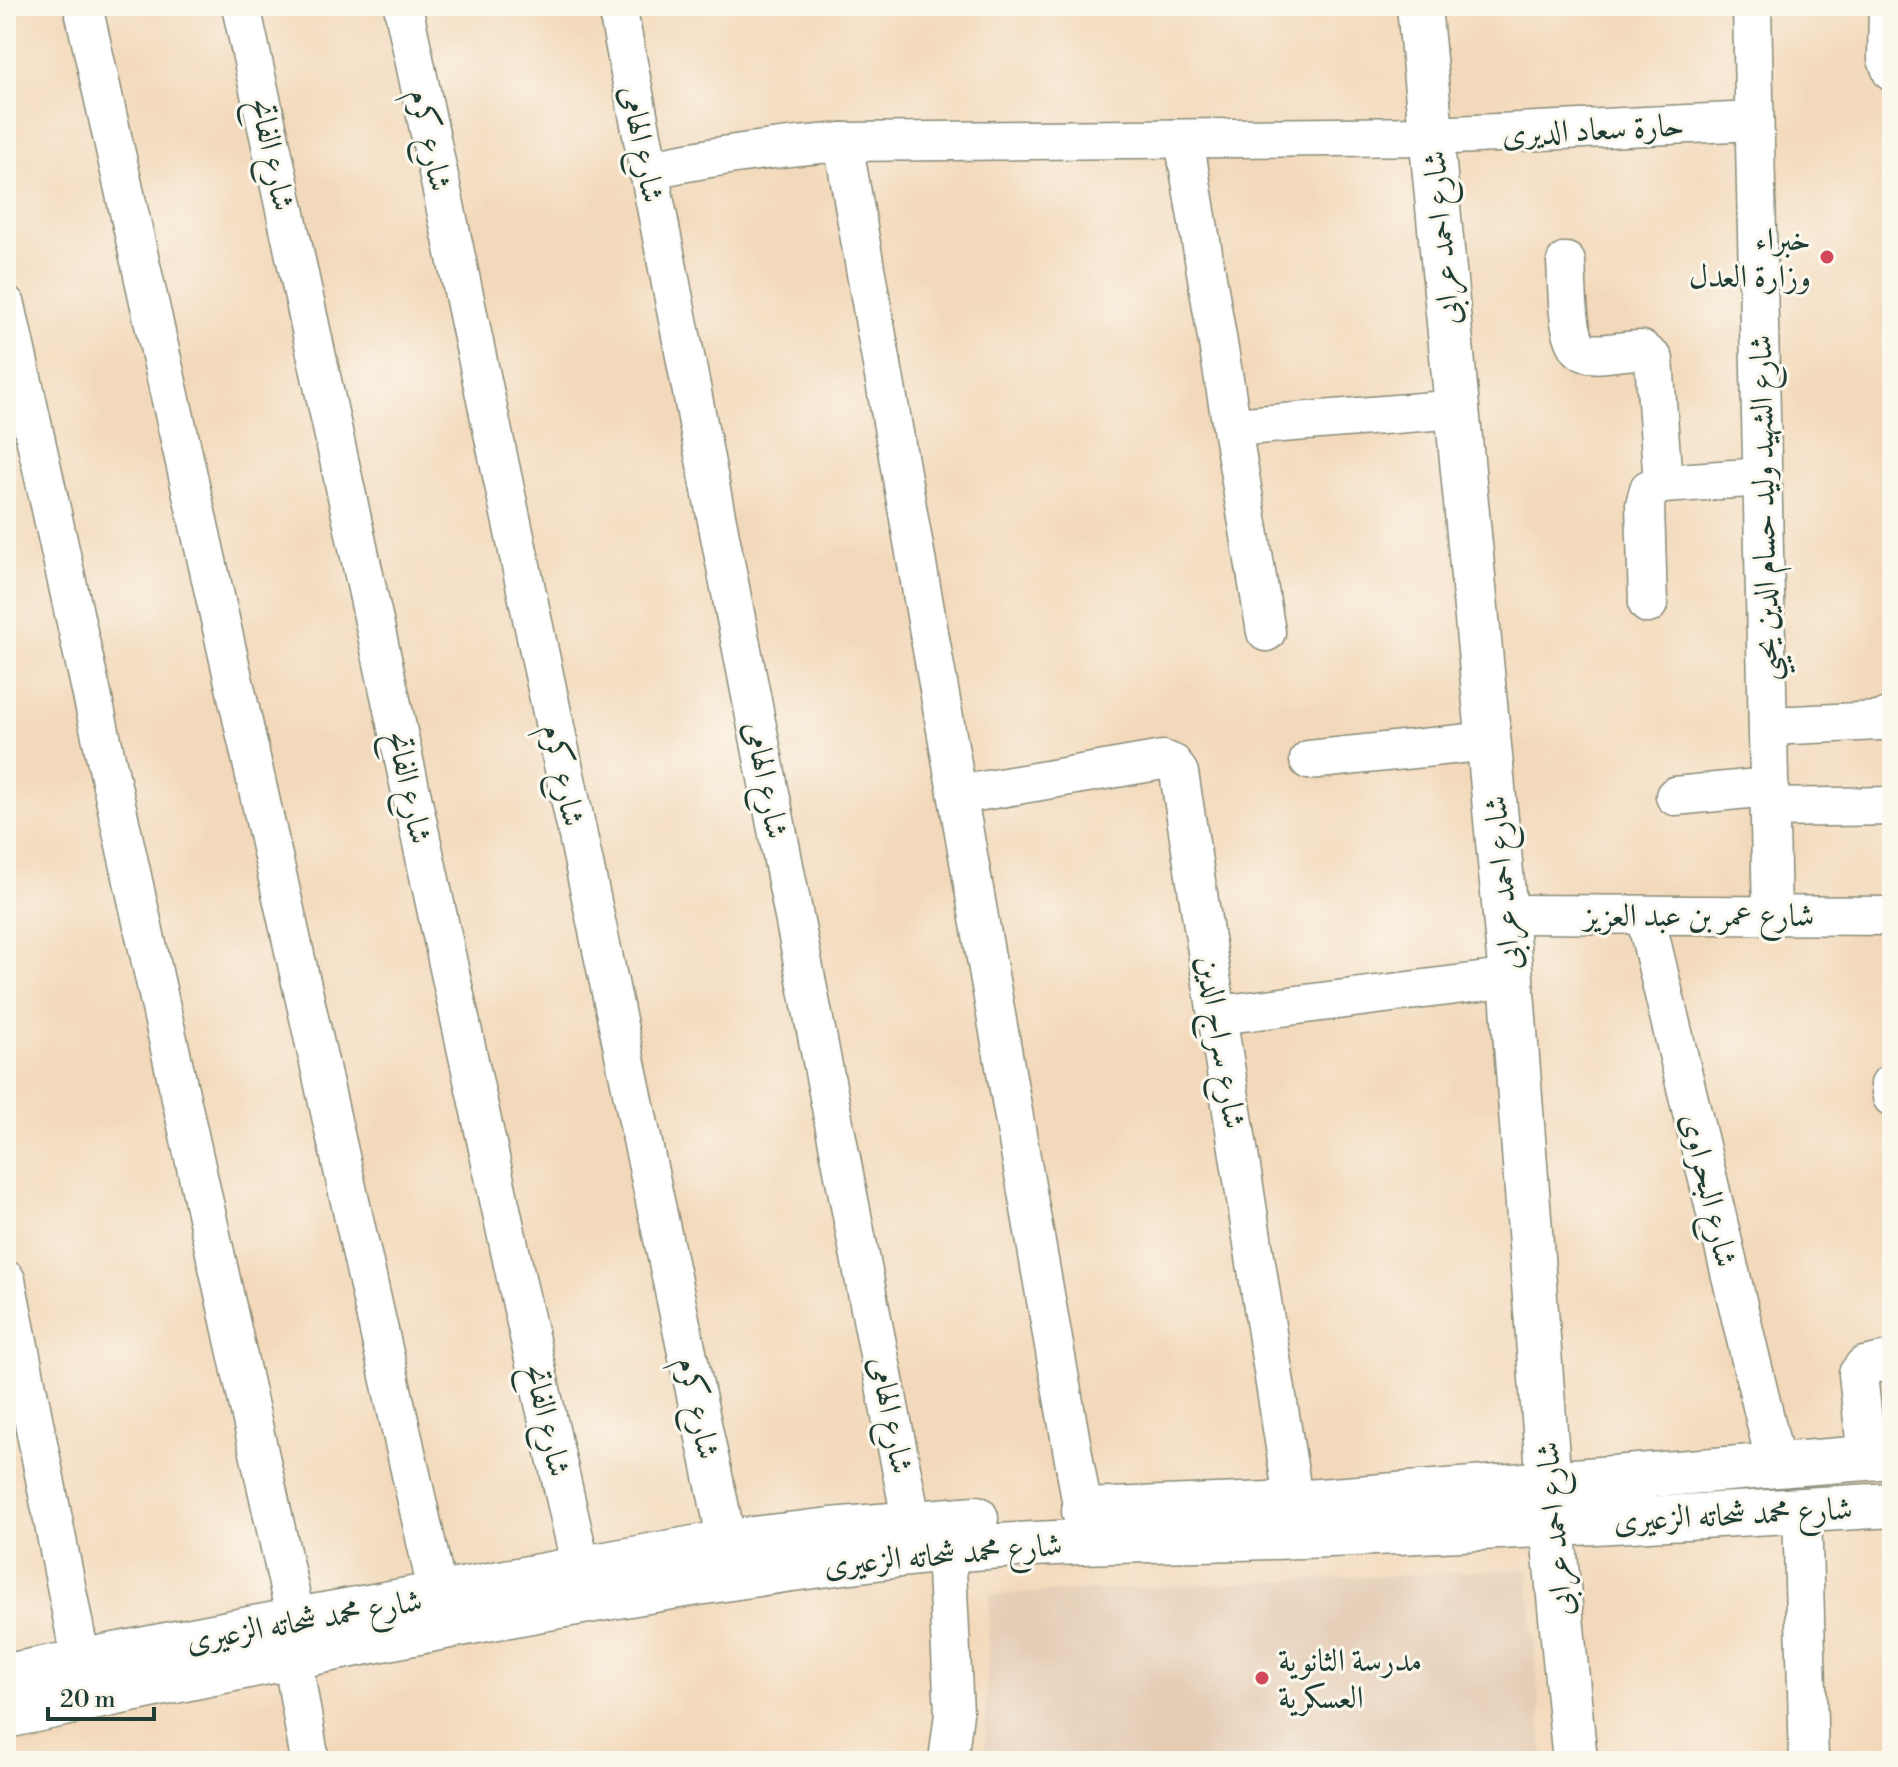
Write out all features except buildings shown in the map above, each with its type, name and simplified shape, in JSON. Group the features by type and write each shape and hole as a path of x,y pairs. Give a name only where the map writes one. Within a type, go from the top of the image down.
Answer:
{"street":[{"path":"83,6 438,1595"},
{"name":"شارع الفاتح","path":"241,6 581,1568"},
{"name":"شارع كرم","path":"403,6 727,1542"},
{"name":"شارع الهامى","path":"617,6 647,170 926,1542 954,1713 948,1761"},
{"name":"شارع احمد عرابى","path":"1419,6 1511,978 1551,1503 1575,1761"},
{"name":"شارع الشهيد وليد حسام الدين يحيي","path":"1752,6 1772,915"},
{"path":"1888,6 1887,59 1892,72"},
{"name":"حارة سعاد الديرى","path":"647,170 712,156 843,142 1432,136 1754,121"},
{"path":"1184,139 1266,632"},
{"path":"843,142 1083,1511"},
{"path":"1566,262 1571,335 1577,347 1588,353 1642,350 1654,360 1663,484"},
{"path":"6,305 17,414 294,1638 310,1761"},
{"path":"1232,427 1458,409"},
{"path":"1648,604 1645,496 1649,489 1663,484 1762,477"},
{"path":"1768,726 1880,721 1892,715"},
{"path":"1309,760 1489,741"},
{"name":"شارع سراج الدين","path":"959,795 1163,760 1173,764 1179,773 1296,1520"},
{"path":"1675,796 1770,797 1892,806"},
{"name":"شارع عمر بن عبد العزيز","path":"1505,914 1892,916"},
{"name":"شارع البحراوى","path":"1645,915 1776,1465"},
{"path":"1219,1015 1511,978"},
{"path":"6,1280 81,1662"},
{"path":"1880,1457 1858,1374 1864,1366 1892,1360"},
{"name":"شارع محمد شحاته الزعيرى","path":"1551,1503 1776,1465 1880,1457"},
{"name":"شارع محمد شحاته الزعيرى","path":"6,1716 294,1638 438,1595 727,1542 1105,1540 1296,1520 1551,1503 1802,1510 1892,1505"},
{"path":"1802,1510 1809,1761"},
{"name":"شارع محمد شحاته الزعيرى","path":"6,1676 81,1662 517,1614 1083,1511 1296,1520"}],"shaded area":[{"name":"مدرسة الثانوية العسكرية","path":"1528,1569 1544,1761 984,1761 990,1595"}],"place":[{"name":"خبراء وزارة العدل","path":"1827,257"},
{"name":"مدرسة الثانوية العسكرية","path":"1262,1678"}]}
